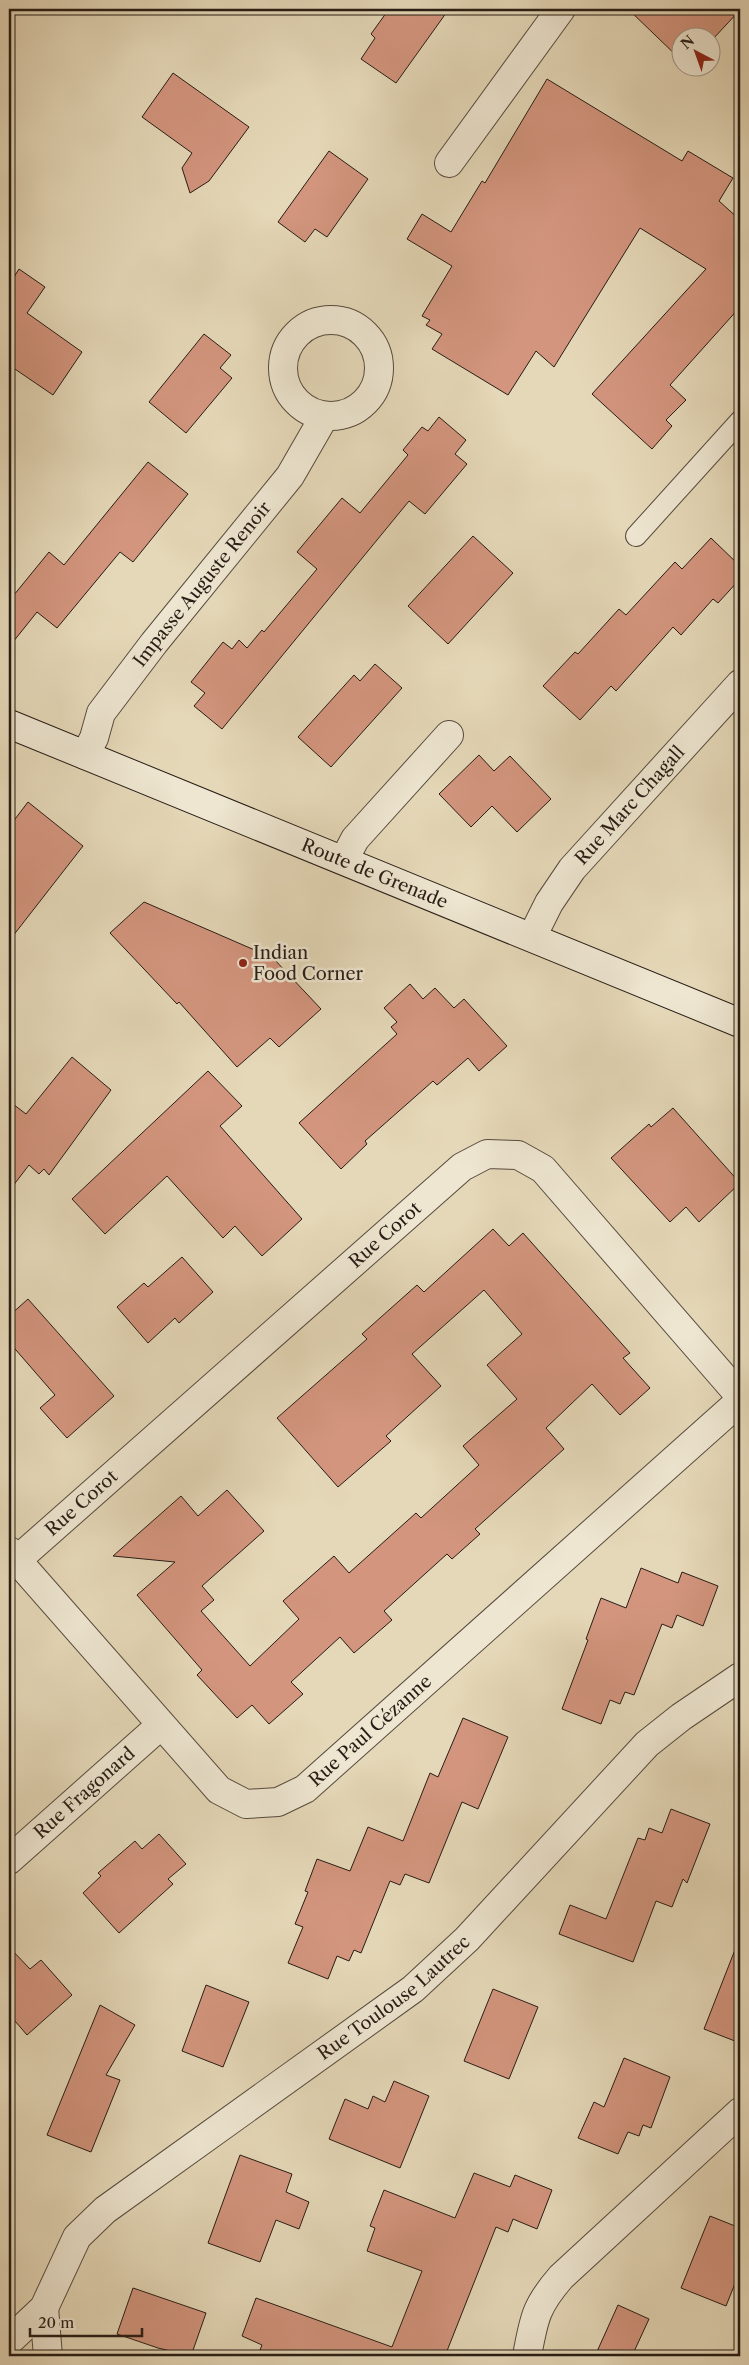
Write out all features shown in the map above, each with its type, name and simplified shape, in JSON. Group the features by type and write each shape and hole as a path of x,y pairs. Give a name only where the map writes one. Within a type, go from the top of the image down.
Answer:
{"street":[{"path":"449,163 561,9"},
{"name":"Impasse Auguste Renoir","path":"85,755 94,738 101,713 154,643 290,476 324,416"},
{"name":"Rue Marc Chagall","path":"532,937 549,903 572,869 740,684"},
{"name":"Route de Grenade","path":"9,724 740,1023"},
{"path":"344,860 355,839 449,735"},
{"name":"Rue Corot","path":"13,1556 462,1167 487,1154 518,1155 543,1169 740,1396"},
{"name":"Rue Paul Cézanne","path":"13,1556 219,1790 246,1804 278,1802 305,1789 740,1401"},
{"name":"Rue Toulouse Lautrec","path":"9,2341 44,2308 77,2237 105,2210 413,1988 468,1939 647,1744 681,1717 740,1677"},
{"name":"Rue Fragonard","path":"9,1860 161,1725"},
{"path":"527,2356 535,2318 543,2297 561,2277 740,2112"},
{"name":"Rue Toulouse Lautrec","path":"44,2308 48,2356"}],"lane":[{"path":"636,536 740,421"}],"building":[{"path":"389,9 449,9 396,83 361,59 375,38 371,34"},
{"path":"628,9 740,9 722,29 672,28 672,51"},
{"path":"173,73 249,127 209,181 190,193 182,168 192,153 142,117"},
{"path":"547,79 682,161 688,151 733,178 719,201 740,220 740,307 670,385 686,400 666,420 672,426 652,449 592,394 706,269 640,228 554,367 536,351 508,395 432,349 442,334 426,325 430,320 422,316 452,266 407,239 422,214 451,232 482,181 485,183"},
{"path":"329,151 368,179 327,237 315,229 305,242 278,222"},
{"path":"19,269 45,287 27,313 82,352 53,395 9,365 9,285"},
{"path":"204,334 231,355 220,368 232,378 186,433 149,402"},
{"path":"439,417 466,440 455,454 467,464 425,514 409,501 222,729 194,706 205,693 191,682 223,642 232,649 239,640 247,648 262,630 264,632 317,569 297,552 342,498 360,513 408,455 403,450 422,427 428,431"},
{"path":"148,462 188,494 133,562 120,552 57,628 37,612 9,647 9,601 49,552 64,565"},
{"path":"473,536 513,573 448,644 408,606"},
{"path":"711,538 740,566 740,579 718,603 713,599 681,635 673,627 616,691 611,686 580,720 543,686 575,652 578,654 619,609 626,615 675,562 682,569"},
{"path":"375,664 402,688 331,767 298,737 354,675 360,681"},
{"path":"479,755 494,771 510,756 551,799 517,832 492,806 471,827 439,794"},
{"path":"28,802 83,846 9,941 9,827"},
{"path":"144,902 273,958 321,1009 279,1047 270,1038 237,1067 179,1002 177,1004 110,933"},
{"path":"410,984 423,999 435,988 454,1008 464,999 507,1046 479,1071 468,1058 437,1085 433,1081 365,1141 367,1144 341,1169 299,1123 397,1034 391,1027 397,1022 384,1008"},
{"path":"72,1057 111,1090 49,1175 44,1169 39,1174 29,1165 9,1191 9,1101 26,1114"},
{"path":"208,1071 242,1106 220,1126 302,1219 262,1256 235,1226 223,1238 167,1176 105,1234 72,1199"},
{"path":"673,1108 740,1183 699,1222 686,1207 670,1222 611,1158 649,1124 651,1127"},
{"path":"493,1229 509,1246 523,1233 630,1353 623,1358 650,1388 620,1415 592,1384 546,1428 564,1449 475,1529 480,1534 452,1559 447,1554 384,1611 392,1620 354,1653 340,1637 291,1682 303,1694 269,1724 252,1705 237,1718 197,1675 202,1670 137,1595 175,1562 113,1556 181,1496 198,1516 227,1490 264,1531 202,1586 214,1600 201,1611 250,1666 299,1619 283,1601 334,1556 349,1573 416,1513 421,1518 479,1465 463,1446 517,1399 487,1365 522,1334 484,1290 412,1354 441,1386 386,1436 391,1441 338,1487 277,1418 367,1339 362,1334 417,1285 424,1292"},
{"path":"182,1257 213,1292 179,1323 175,1318 148,1343 117,1307 144,1283 148,1287"},
{"path":"28,1299 114,1396 67,1438 40,1408 55,1395 9,1342 9,1316"},
{"path":"641,1568 678,1583 682,1572 718,1586 703,1626 677,1615 672,1628 662,1624 634,1695 625,1692 620,1704 610,1700 601,1724 562,1709 588,1640 586,1639 601,1598 626,1608"},
{"path":"463,1718 508,1737 478,1809 462,1802 429,1883 405,1874 400,1885 390,1881 361,1953 354,1950 349,1961 337,1956 328,1979 288,1963 303,1927 295,1924 308,1892 305,1891 317,1859 350,1871 368,1827 403,1841 430,1773 438,1777"},
{"path":"671,1809 710,1824 687,1883 683,1879 672,1907 656,1901 633,1962 559,1934 570,1905 606,1919 638,1838 645,1840 649,1828 662,1833"},
{"path":"159,1834 186,1864 168,1879 173,1884 119,1933 83,1893 101,1876 98,1873 135,1841 142,1849"},
{"path":"738,1942 740,1942 740,2043 704,2029"},
{"path":"9,1947 30,1969 41,1960 72,1995 27,2035 9,2014"},
{"path":"206,1985 249,2002 223,2067 182,2051"},
{"path":"493,1989 538,2007 509,2079 464,2061"},
{"path":"100,2005 135,2025 106,2075 120,2080 91,2152 47,2135"},
{"path":"624,2058 670,2077 651,2128 643,2125 639,2136 628,2132 618,2154 578,2138 594,2102 604,2107"},
{"path":"394,2081 429,2096 400,2168 329,2139 345,2099 368,2109 373,2096 385,2102"},
{"path":"240,2155 292,2174 286,2192 309,2202 299,2229 276,2220 260,2262 208,2243"},
{"path":"474,2173 510,2187 515,2175 552,2190 537,2229 513,2219 508,2232 496,2227 445,2356 279,2356 260,2350 262,2345 242,2336 256,2298 392,2347 422,2271 367,2251 375,2228 370,2226 384,2190 455,2218"},
{"path":"710,2216 740,2228 740,2271 726,2306 681,2288"},
{"path":"133,2288 206,2313 191,2356 158,2348 117,2334"},
{"path":"618,2305 649,2319 632,2356 595,2356"}],"place":[{"name":"Indian Food Corner","path":"243,963"}]}
